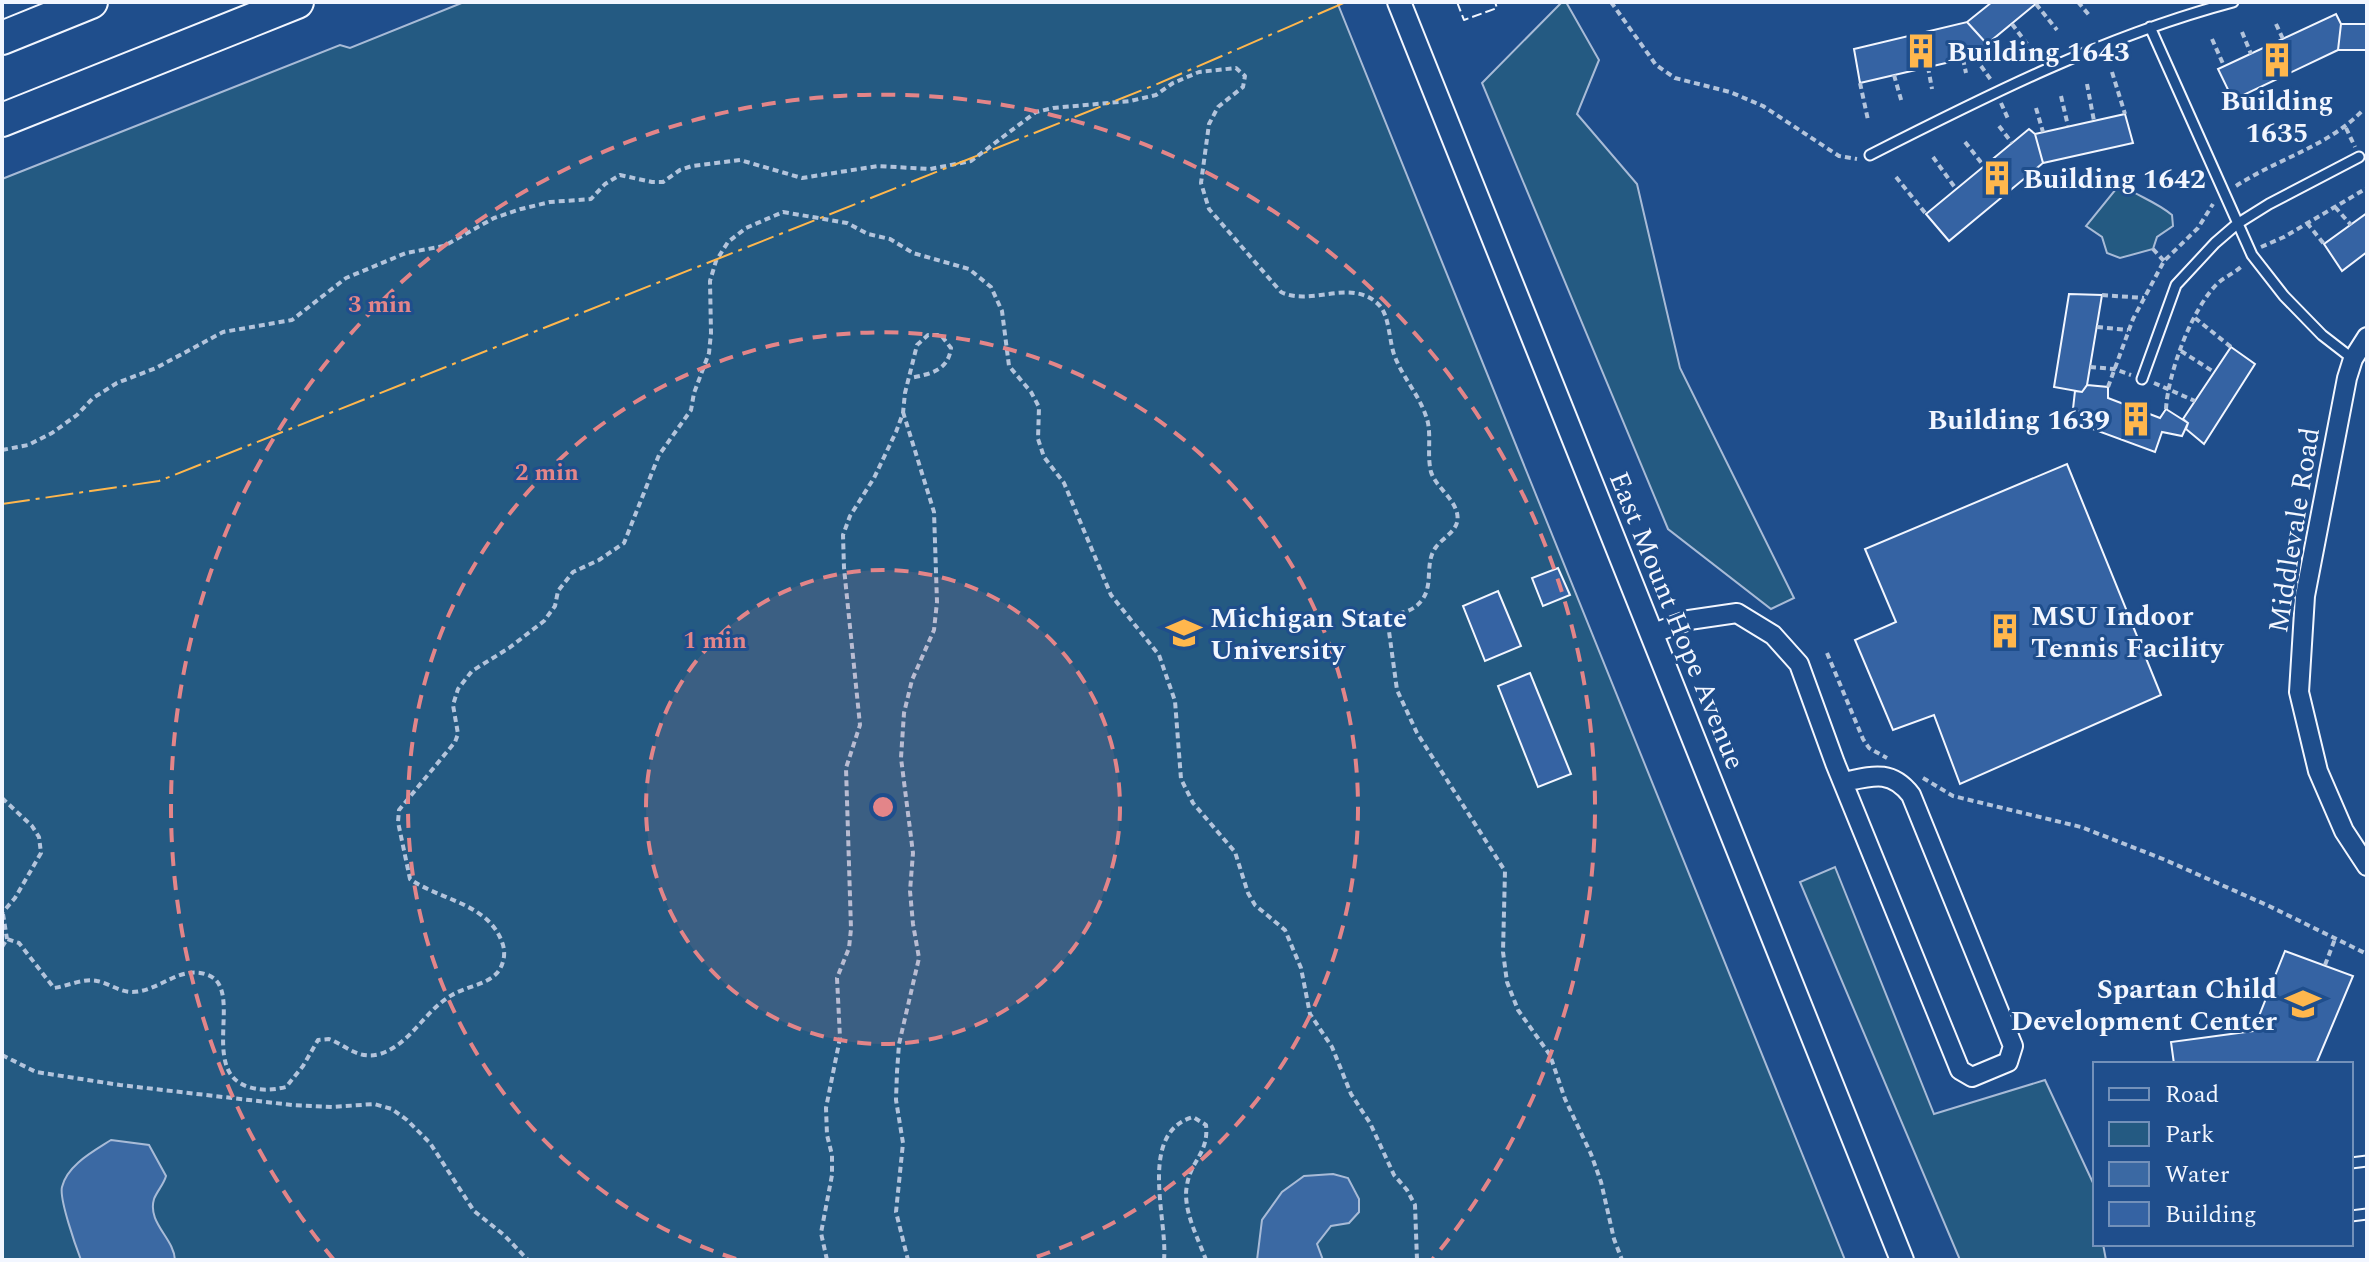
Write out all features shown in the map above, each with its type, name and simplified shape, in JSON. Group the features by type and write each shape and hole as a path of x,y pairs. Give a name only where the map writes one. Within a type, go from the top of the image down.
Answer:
{"highway":[{"path":"2,38 91,2"},
{"path":"2,120 297,2"}],"street":[{"name":"East Mount Hope Avenue","path":"1399,2 1902,1260"},
{"name":"Middlevale Road","path":"2367,337 2353,359 2347,378 2305,596 2299,692 2318,771 2344,831 2367,866"},
{"path":"1651,634 1689,620 1737,613 1773,635 1799,664 1844,782 1960,1070 1972,1077 2008,1062 2013,1046 1911,795 1902,783 1888,776 1844,782"}],"lane":[{"path":"1870,155 1996,91 2086,51 2150,27 2233,2"},
{"path":"2150,27 2252,255 2312,325 2353,359"},
{"path":"2142,379 2176,285 2215,243 2237,224 2269,204 2359,157"}],"path":[{"path":"1611,2 1656,65 1675,78 1730,92 1763,106 1839,156 1861,159 1870,155"},
{"path":"2078,2 2089,15"},
{"path":"2036,4 2057,30"},
{"path":"2012,24 2027,44"},
{"path":"2276,24 2283,39"},
{"path":"2242,32 2251,54"},
{"path":"2212,39 2224,66"},
{"path":"1987,44 1999,57"},
{"path":"1963,59 1966,73"},
{"path":"1928,67 1932,89"},
{"path":"2,450 28,445 40,439 117,383 156,368 223,332 292,320 346,278 406,253 444,246 494,218 521,209 550,202 591,199 605,184 620,175 663,182 692,166 740,160 802,178 878,166 930,169 971,161 1036,112 1130,101 1156,95 1173,83 1199,72 1236,68 1245,76 1243,87 1218,107 1209,124 1204,149 1201,183 1209,209 1281,292 1293,297 1348,291 1371,298 1382,308 1395,358 1421,402 1428,425 1432,474 1458,514 1456,527 1435,548 1429,565 1429,585 1422,599 1409,611 1396,614 1388,624 1397,690 1417,733 1505,871 1503,952 1507,982 1518,1010 1550,1055 1565,1099 1591,1154 1622,1260"},
{"path":"2112,72 2125,114"},
{"path":"1894,75 1902,103"},
{"path":"1860,83 1868,120"},
{"path":"2087,84 2094,121"},
{"path":"2061,96 2068,126"},
{"path":"2036,108 2043,132"},
{"path":"1999,126 2012,143"},
{"path":"1965,142 1984,166"},
{"path":"1933,157 1956,189"},
{"path":"1896,177 1926,214"},
{"path":"2166,409 2167,388 2200,304 2220,282 2234,275 2261,247 2367,188"},
{"path":"2335,207 2351,225"},
{"path":"7,939 19,943 54,988 94,980 131,992 190,973 208,975 218,981 222,991 223,1050 227,1067 241,1084 259,1090 286,1087 318,1040 329,1039 361,1055 381,1054 399,1042 451,995 493,978 500,970 504,956 503,945 496,932 475,909 410,879 398,822 399,810 455,742 458,734 453,705 458,689 472,671 544,621 555,606 558,591 573,572 613,553 624,543 659,455 691,410 709,353 710,281 716,261 728,242 746,228 783,212 847,223 868,234 890,239 913,253 969,269 991,287 1002,311 1009,366 1031,392 1039,407 1038,439 1044,457 1064,483 1111,595 1124,614 1148,638 1170,681 1175,701 1181,779 1193,803 1235,852 1255,905 1285,930 1293,945 1310,1014 1332,1047 1351,1094 1370,1123 1394,1175 1415,1205 1417,1260"},
{"path":"2307,223 2324,244"},
{"path":"2153,249 2164,261"},
{"path":"2102,295 2144,298"},
{"path":"2195,318 2231,347"},
{"path":"2097,327 2128,330"},
{"path":"827,1260 821,1233 832,1175 826,1108 840,1038 837,978 849,948 851,929 846,768 860,725 843,535 850,516 874,478 903,410 917,345 928,335 941,335 951,348 949,359 937,373 910,378"},
{"path":"2181,351 2214,372"},
{"path":"903,410 934,512 937,602 934,630 912,680 904,713 901,758 913,853 910,891 919,958 899,1044 897,1072 896,1100 903,1143 896,1212 908,1260"},
{"path":"1827,653 1863,739 1869,748 1892,761"},
{"path":"1915,774 1953,796 2081,827 2163,859 2367,954"},
{"path":"2,798 32,826 39,837 41,853 3,914 7,939 2,947"},
{"path":"2325,965 2335,939"},
{"path":"2,1055 36,1072 120,1085 292,1105 333,1107 374,1104 392,1109 430,1143 474,1211 528,1260"},
{"path":"1164,1260 1158,1186 1160,1153 1177,1124 1193,1117 1206,1125 1206,1148 1186,1186 1188,1204 1206,1260"}],"green space":[{"name":"Michigan State University","path":"464,2 1337,2 1845,1260 2,1260 2,179 340,45 350,48"},
{"path":"1562,2 1566,2 1599,60 1577,114 1637,184 1680,368 1794,598 1771,609 1668,529 1482,83"},
{"path":"2120,184 2172,215 2173,226 2157,237 2153,249 2120,258 2107,253 2102,237 2086,226"},
{"path":"1835,867 1934,1114 2045,1080 2093,1183 2093,1246 2103,1246 2106,1260 1960,1260 1800,882"}],"water":[{"path":"111,1140 149,1145 166,1176 154,1199 153,1208 175,1260 81,1260 65,1212 62,1187 75,1165"},
{"path":"1333,1174 1348,1178 1359,1199 1359,1212 1349,1223 1331,1226 1317,1244 1323,1260 1257,1260 1262,1220 1282,1192 1304,1176"}],"building":[{"path":"1992,2 2038,2 1987,44 1967,22"},
{"name":"Building 1635","path":"2336,14 2341,24 2338,50 2233,100 2218,69"},
{"name":"Building 1643","path":"1967,22 1987,44 1989,53 1860,83 1854,49"},
{"path":"2341,24 2367,24 2367,50 2338,50"},
{"path":"2125,114 2133,143 2043,163 2035,134"},
{"name":"Building 1642","path":"2029,129 2035,134 2043,163 1949,241 1926,214"},
{"path":"2367,213 2367,252 2342,271 2324,244"},
{"path":"2069,294 2102,295 2087,385 2082,392 2054,387"},
{"path":"2231,347 2255,364 2204,444 2186,429 2188,423 2183,419"},
{"name":"Building 1639","path":"2087,385 2108,387 2108,398 2160,418 2166,409 2188,423 2182,436 2162,432 2155,452 2087,427 2091,417 2073,409 2075,391 2082,392"},
{"name":"MSU Indoor Tennis Facility","path":"2067,464 2161,695 1960,784 1934,715 1893,730 1855,640 1896,622 1865,549"},
{"path":"1558,568 1570,595 1543,606 1532,578"},
{"path":"1498,591 1521,646 1485,661 1463,606"},
{"path":"1530,673 1571,774 1538,787 1498,686"},
{"name":"Spartan Child Development Center","path":"2285,951 2353,976 2317,1062 2174,1062 2171,1042 2253,1031"}],"fence":[{"path":"1457,2 1464,20 1497,8 1495,2"}],"power":[{"path":"2,504 159,481 1155,85 1346,2"}],"place":[{"name":"Building 1643","path":"1921,51"},
{"name":"Building 1635","path":"2277,60"},
{"name":"Building 1642","path":"1997,178"},
{"name":"Building 1639","path":"2136,419"},
{"name":"MSU Indoor Tennis Facility","path":"2005,631"},
{"name":"Michigan State University","path":"1184,633"},
{"name":"Spartan Child Development Center","path":"2303,1004"}]}
